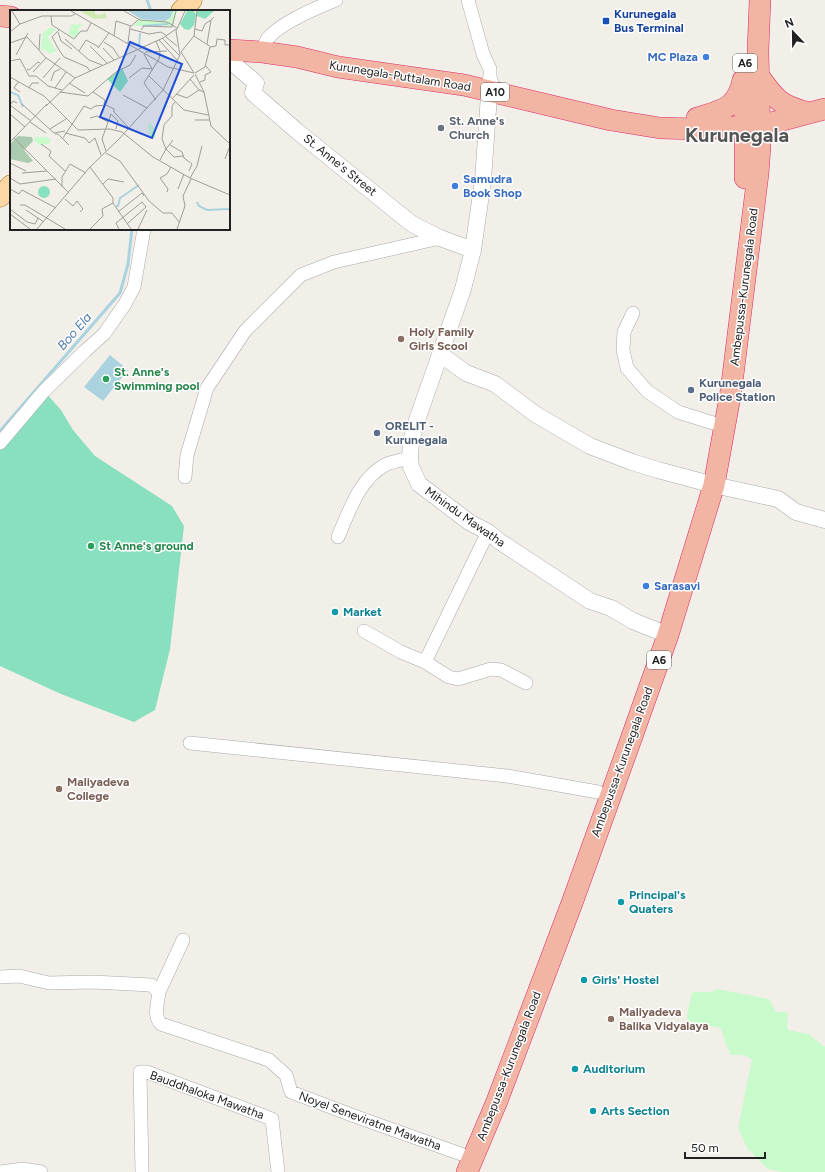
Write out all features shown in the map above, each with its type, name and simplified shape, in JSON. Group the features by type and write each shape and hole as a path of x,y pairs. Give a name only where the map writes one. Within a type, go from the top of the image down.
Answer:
{"highway":[{"name":"A6","path":"747,0 753,120"},
{"name":"A6","path":"751,75 760,0"},
{"path":"0,16 10,17"},
{"path":"0,24 10,25"},
{"name":"Kurunegala-Puttalam Road","path":"230,40 264,47 340,56 447,72 489,86 633,113 682,118 698,123 753,120"},
{"name":"Kurunegala-Puttalam Road","path":"230,50 264,47"},
{"path":"751,75 783,105 791,108 817,111 787,125 780,130 772,138 752,175 730,144 698,123 732,104 751,75"},
{"name":"A10","path":"753,120 817,111"},
{"name":"Ambepussa-Kurunegala Road","path":"460,1166 497,1101 572,902 662,632 708,483 732,384 752,175 753,120"},
{"name":"Ambepussa-Kurunegala Road","path":"708,483 713,422 731,296 752,175"},
{"name":"Ambepussa-Kurunegala Road","path":"460,1166 580,846 598,792 662,632"}],"main road":[{"path":"182,10 192,0"},
{"path":"0,197 10,186"}],"street":[{"path":"264,47 269,38 285,25 336,0"},
{"path":"468,0 483,54 490,69 489,86"},
{"name":"St. Anne's Street","path":"230,61 256,83 252,93 412,224 440,238 474,250"},
{"name":"Mihindu Mawatha","path":"489,86 483,180 474,250 463,289 415,427 411,441 411,467 419,484 470,522 488,532 499,542 590,601 611,608 633,620 662,632"},
{"path":"0,443 44,391 104,334 125,304 134,287 144,230"},
{"path":"185,477 187,455 207,388 245,331 301,275 334,262 440,238"},
{"path":"633,313 624,332 623,350 627,368 647,391 678,412 713,422"},
{"path":"440,354 466,373 495,384 535,414 590,446 658,470 778,499 796,512 825,520"},
{"path":"338,537 364,483 379,468 387,464 410,458"},
{"path":"425,662 488,532"},
{"path":"364,631 401,652 425,662 449,677 458,679 491,669 501,670 526,683"},
{"path":"190,743 507,776 598,792"},
{"path":"0,977 20,976 50,983 94,982 151,985 159,992 183,940"},
{"name":"Noyel Seneviratne Mawatha","path":"159,992 156,1016 161,1024 269,1060 286,1075 292,1092 357,1118 460,1166"},
{"name":"Bauddhaloka Mawatha","path":"142,1172 140,1072 147,1072 272,1119 278,1172"},
{"path":"0,1172 23,1169 40,1172"}],"green space":[{"name":"St Anne's ground","path":"44,391 61,410 73,430 95,456 172,506 184,526 170,649 155,710 134,722 61,694 0,666 0,443"},
{"path":"717,989 769,999 776,1012 786,1012 788,1014 788,1030 808,1034 825,1047 825,1172 782,1172 768,1169 747,1148 738,1128 752,1059 743,1055 731,1055 721,1028 688,1021 687,1016 692,992 712,992"}],"water":[{"name":"St. Anne's Swimming pool","path":"110,355 128,370 103,401 84,387"}],"waterway":[{"name":"Boo Ela","path":"147,0 151,10"},
{"name":"Boo Ela","path":"0,431 120,293 128,264 132,230"}],"place":[{"name":"Kurunegala Bus Terminal","path":"606,21"},
{"name":"MC Plaza","path":"706,57"},
{"name":"St. Anne's Church","path":"441,128"},
{"name":"Samudra Book Shop","path":"455,186"},
{"name":"Holy Family Girls Scool","path":"401,339"},
{"name":"St. Anne's Swimming pool","path":"106,379"},
{"name":"Kurunegala Police Station","path":"691,390"},
{"name":"ORELIT - Kurunegala","path":"377,433"},
{"name":"St Anne's ground","path":"91,546"},
{"name":"Sarasavi","path":"646,586"},
{"name":"Market","path":"335,612"},
{"name":"Maliyadeva College","path":"59,789"},
{"name":"Principal's Quaters","path":"621,902"},
{"name":"Girls' Hostel","path":"584,980"},
{"name":"Maliyadeva Balika Vidyalaya","path":"611,1019"},
{"name":"Auditorium","path":"575,1069"},
{"name":"Arts Section","path":"593,1111"}],"district":[{"name":"Kurunegala","path":"737,135"}]}
